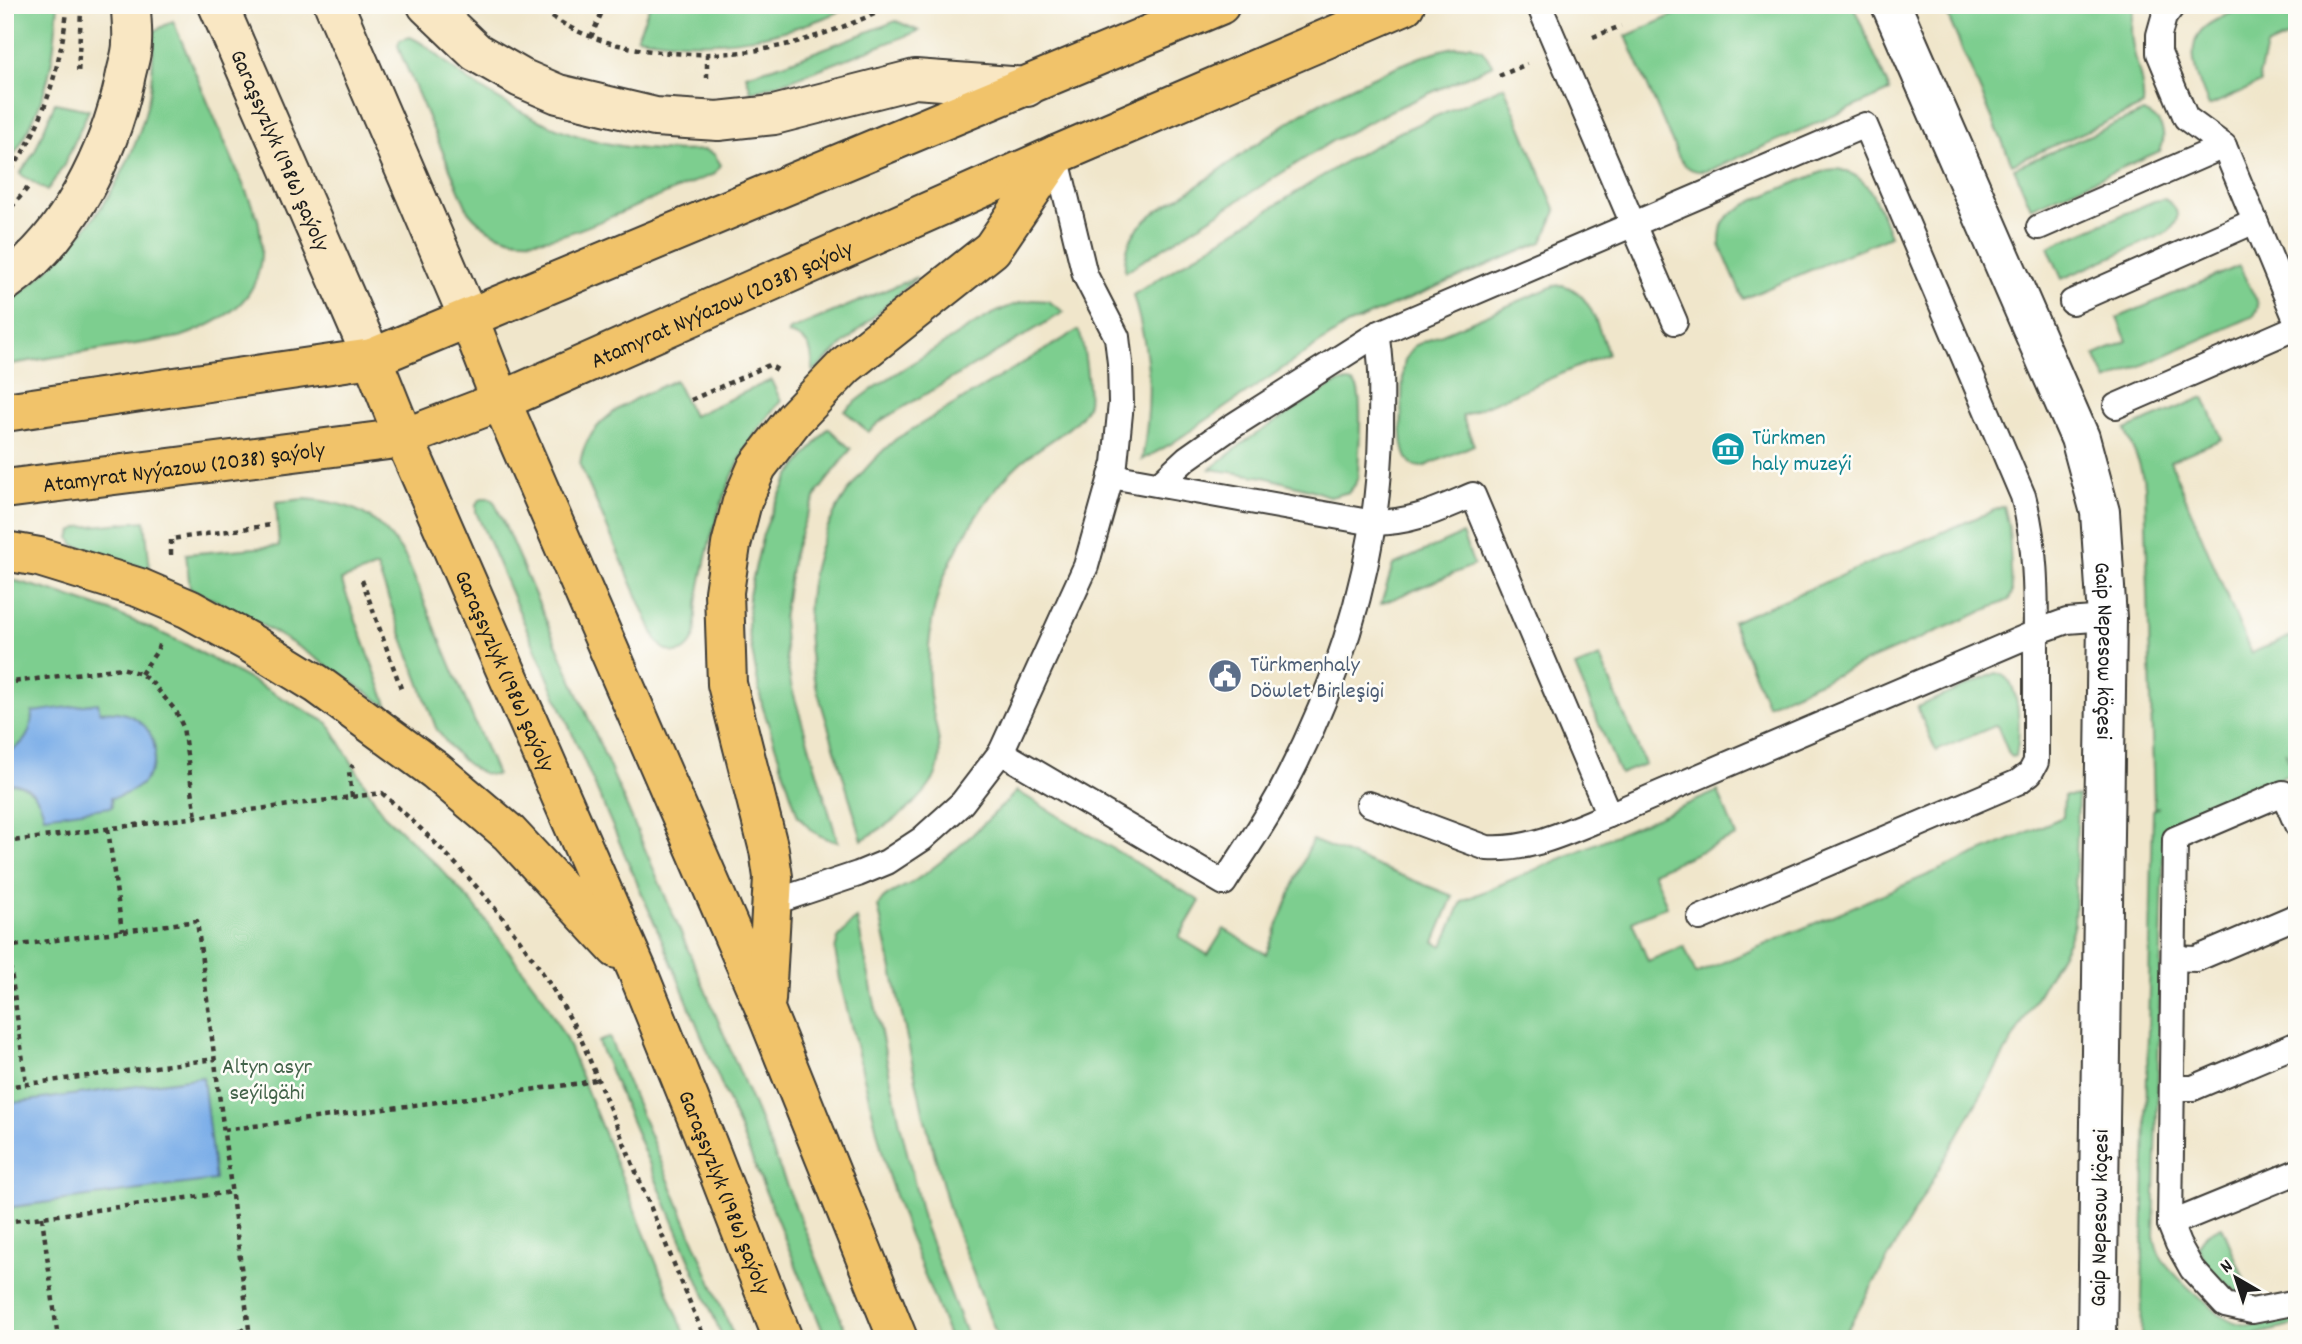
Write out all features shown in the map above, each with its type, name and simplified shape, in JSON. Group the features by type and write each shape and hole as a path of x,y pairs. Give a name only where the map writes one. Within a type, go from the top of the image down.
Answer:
{"main road":[{"path":"5,282 44,245 76,204 99,159 118,110 132,44 131,5"},
{"name":"Garaşsyzlyk (1986) şaýoly","path":"218,5 637,970 783,1339"},
{"path":"334,5 469,318 501,401 765,1009 898,1339"},
{"path":"427,5 476,52 521,78 558,94 655,117 718,121 774,115 915,79 1027,87"},
{"path":"5,412 372,358 1220,5"},
{"name":"Atamyrat Nyýazow (2038) şaýoly","path":"5,489 404,438 501,401 1056,155 1405,5"},
{"path":"765,1009 773,877 769,850 727,684 724,592 731,545 742,502 757,467 794,419 846,365 992,249 1056,155"},
{"path":"5,551 39,557 140,588 189,609 317,684 436,771 509,833 637,970"}],"street":[{"name":"Gaip Nepesow köçesi","path":"1891,5 2080,438 2100,512 2107,618 2096,1339"}],"lane":[{"path":"1539,5 1675,322"},
{"path":"2116,405 2297,325 2224,146 2186,118 2159,53 2164,17 2173,5"},
{"path":"1159,484 1187,458 1231,427 1377,334 1865,125 2023,496 2034,549 2037,589 2036,762 2031,773 2018,782 1700,918"},
{"path":"2039,227 2224,146"},
{"path":"771,903 887,862 922,839 962,803 1001,751 1086,566 1115,463 1121,403 1117,337 1085,275 1056,155"},
{"path":"2072,302 2255,221"},
{"path":"1001,751 1224,883 1285,784 1326,695 1359,593 1374,523 1380,461 1382,356 1377,334"},
{"path":"1111,476 1374,523 1394,523 1418,518 1473,495 1609,815"},
{"path":"1369,804 1487,848 1507,849 1534,844 1609,815 2036,633 2067,621 2107,618"},
{"path":"2297,825 2283,793 2175,839 2170,1224 2192,1269 2225,1305 2252,1311 2297,1302"},
{"path":"2174,958 2196,959 2297,916"},
{"path":"2172,1088 2193,1088 2297,1044"},
{"path":"2170,1224 2297,1172"}],"path":[{"path":"536,5 552,18 591,37 633,48 707,54 739,53 788,45 895,5"},
{"path":"591,37 605,5"},
{"path":"5,178 30,137 50,91 67,7 81,10 77,82"},
{"path":"696,79 706,79 707,54"},
{"path":"5,215 30,185"},
{"path":"691,400 769,365"},
{"path":"183,537 271,525"},
{"path":"362,580 392,663"},
{"path":"141,674 157,651 163,635"},
{"path":"5,683 122,668 141,674 176,711 183,726 196,817"},
{"path":"352,797 349,771 355,761"},
{"path":"5,842 382,793 482,892 533,957 553,990 579,1034 705,1339"},
{"path":"108,829 122,931"},
{"path":"7,946 197,921 249,1329 257,1339"},
{"path":"5,926 26,1084"},
{"path":"5,1087 215,1059"},
{"path":"224,1130 598,1079"},
{"path":"5,1222 232,1192"},
{"path":"42,1217 58,1339"},
{"path":"180,1339 249,1329"}],"green space":[{"path":"5,5 58,5 52,58 44,92 27,132 5,169"},
{"path":"650,5 855,5 775,33 749,39 695,43 637,37"},
{"path":"1696,5 1853,5 1890,91 1710,170 1692,170 1679,158 1626,36"},
{"path":"1943,5 2135,5 2131,32 2143,106 2012,164"},
{"path":"2250,5 2297,5 2297,33 2266,47 2259,76 2261,83 2209,106 2195,65 2198,35 2215,20"},
{"path":"173,21 258,219 261,243 256,281 247,296 235,308 220,319 180,337 5,365 5,306 73,243 110,195 137,140 146,110 154,31"},
{"path":"896,21 919,31 791,80 751,92 746,75 786,63"},
{"path":"410,37 500,100 555,127 582,137 640,149 705,150 714,154 721,165 714,174 564,234 544,239 504,237 485,227 468,211 400,52 400,40"},
{"path":"1470,45 1482,50 1493,65 1390,111 1334,140 1125,272 1129,242 1145,221 1289,122 1339,93 1398,66 1424,55"},
{"path":"1504,86 1556,211 1542,242 1347,325 1171,444 1142,460 1149,396 1147,358 1133,295 1346,161 1400,132"},
{"path":"55,103 89,110 64,165 47,191 20,174 35,151"},
{"path":"2143,112 2154,118 2161,127 2163,138 2160,151 2031,208 2014,168"},
{"path":"1827,170 1849,172 1866,185 1890,236 1743,299 1720,245 1723,223 1740,208 1770,193"},
{"path":"2165,199 2174,206 2177,214 2175,223 2168,232 2062,279 2048,247 2154,201"},
{"path":"2239,266 2257,301 2258,307 2254,316 2107,381 2095,355 2127,341 2117,318"},
{"path":"917,277 813,372 809,347 802,339 788,334 788,331"},
{"path":"1562,285 1572,289 1587,303 1608,354 1462,416 1474,445 1423,467 1411,463 1404,448 1402,403 1405,360 1414,346 1554,286"},
{"path":"1033,300 1048,301 1064,312 882,420 868,432 845,411 888,378 982,320"},
{"path":"1078,330 1087,377 1086,408 1072,425 1021,462 990,496 973,521 944,576 934,610 928,662 930,696 940,755 936,774 914,803 862,840 814,679 809,644 808,610 812,578 820,547 832,518 849,490 870,464 896,439"},
{"path":"675,380 693,416 771,380 781,401 752,439 730,481 714,525 703,571 693,642 677,653 667,650 656,639 580,465 584,448 602,422 630,402"},
{"path":"1340,382 1349,382 1356,386 1360,402 1358,476 1349,492 1331,497 1264,477 1210,469 1247,440"},
{"path":"2204,397 2222,439 2170,461 2251,653 2297,634 2297,777 2285,751 2293,772 2164,829 2154,1237 2160,1255 2167,1265 2196,1295 2219,1313 2238,1323 2268,1324 2297,1318 2297,1325 2235,1339 2141,1339 2153,810 2159,807 2154,809 2145,486 2125,430"},
{"path":"828,428 851,449 818,492 805,520 793,555 783,619 791,685 838,842 815,833 798,816 762,705 748,629 749,595 763,534 790,475"},
{"path":"482,498 490,498 495,503 720,1024 849,1339 826,1339 665,947 476,512 476,504"},
{"path":"304,499 337,504 364,514 386,531 406,558 497,775 488,775 470,766 454,752 436,728 377,567 341,580 388,707 267,628 190,589 186,554 279,546 276,502"},
{"path":"2004,506 2009,527 2012,593 2009,600 1767,705 1732,622"},
{"path":"145,521 150,570 74,545 70,538 73,531 80,527"},
{"path":"1462,534 1474,565 1381,604 1393,565"},
{"name":"Altyn asyr seýilgähi","path":"5,578 108,610 148,627 185,644 328,723 383,814 438,866 474,905 543,997 566,1039 687,1339 5,1339"},
{"path":"1600,657 1645,764 1620,774 1575,667"},
{"path":"1996,673 2005,677 2015,695 2019,722 2016,756 2009,754 1997,725 1936,751 1917,707"},
{"path":"1017,791 1200,901 1179,937 1208,955 1224,929 1266,954 1312,840 1453,896 1434,942 1443,946 1462,901 1718,791 1736,836 1653,872 1667,906 1632,921 1648,961 1684,946 1696,974 2063,817 2064,796 2078,796 2074,924 2068,942 1842,1339 998,1339 951,1215 924,1116 878,906 888,895 913,882 941,862"},
{"path":"857,919 925,1227 968,1339 950,1339 888,1175 841,985 835,950 838,939"},
{"path":"609,1037 735,1339 723,1339 598,1042"},
{"path":"2222,1226 2252,1298 2234,1290 2219,1278 2198,1246 2211,1231"}],"water":[{"path":"98,703 100,712 122,713 139,721 150,733 155,748 153,764 146,779 132,791 111,798 112,807 44,816 36,796 31,791 20,785 5,783 5,752 18,746 26,737 31,726 32,712"},
{"path":"203,1077 215,1180 5,1208 5,1104"}],"place":[{"name":"Türkmen haly muzeýi","path":"1728,449"},
{"name":"Türkmenhaly Döwlet Birleşigi","path":"1225,676"}]}
